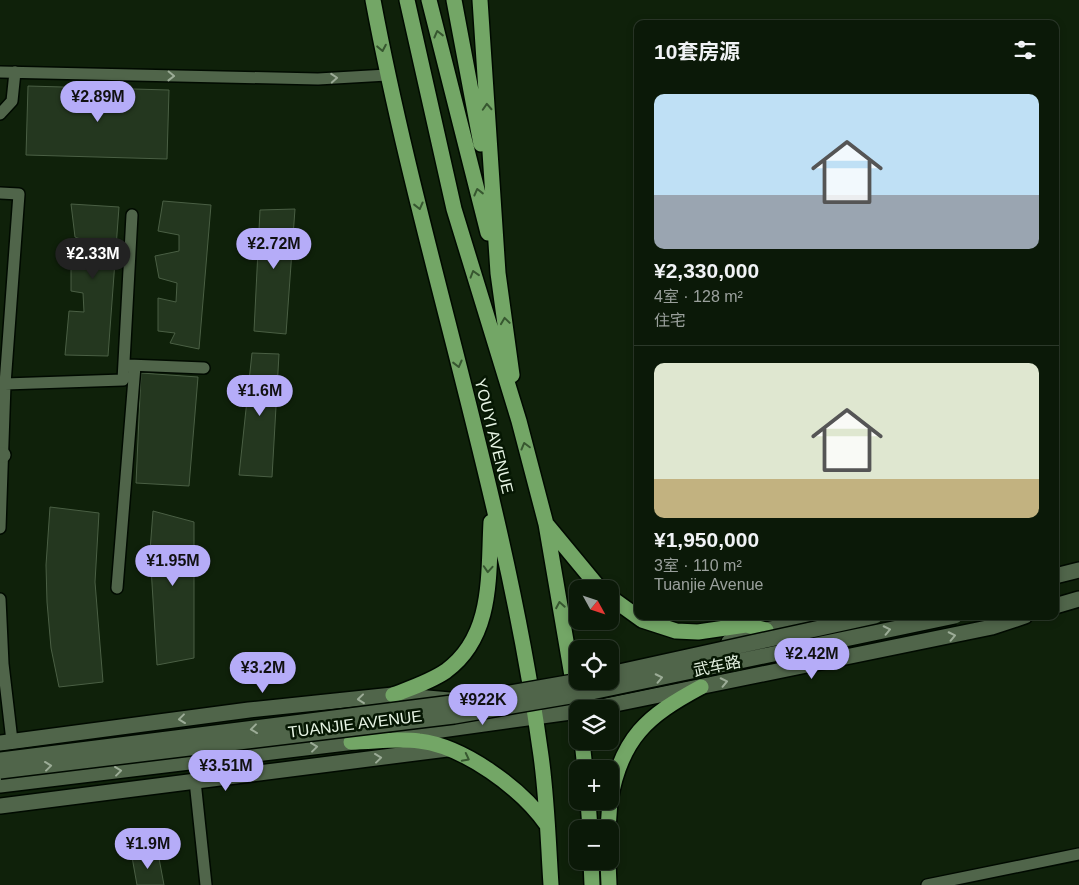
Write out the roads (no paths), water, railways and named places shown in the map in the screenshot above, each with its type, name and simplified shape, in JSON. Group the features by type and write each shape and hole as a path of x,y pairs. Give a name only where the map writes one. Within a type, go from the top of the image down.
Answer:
{"main road":[{"name":"YOUYI AVENUE","path":"373,0 387,75 493,502 532,695 548,825 551,885"},
{"name":"YOUYI AVENUE","path":"407,0 454,209 519,421 546,524 569,647"},
{"name":"YOUYI AVENUE","path":"429,0 498,273"},
{"path":"454,0 493,204"},
{"name":"YOUYI AVENUE","path":"480,0 498,273 519,421"},
{"path":"394,695 444,672 467,651 474,639 486,603 493,502"},
{"path":"546,524 593,580"},
{"path":"1059,569 1079,566"},
{"path":"1059,575 1079,570"},
{"path":"1059,594 1079,590"},
{"path":"1059,605 1079,598"},
{"path":"619,603 634,614"},
{"path":"642,620 676,631 698,632 746,625 766,630"},
{"name":"武车路","path":"619,677 766,630 811,620"},
{"path":"619,672 857,620"},
{"path":"0,771 454,716 582,694 936,620"},
{"name":"武车路","path":"619,703 992,627 1013,620"},
{"path":"0,760 442,704 569,685"},
{"name":"TUANJIE AVENUE","path":"6,742 249,710 394,695 490,701 532,695 569,686"},
{"path":"619,764 632,740 666,706 701,687"},
{"name":"TUANJIE AVENUE","path":"0,785 351,742 569,712"},
{"path":"351,742 416,741 447,749 508,782 538,812 548,825"},
{"path":"0,806 447,749"},
{"path":"591,870 592,885"},
{"path":"608,870 608,885"}],"lane":[{"path":"0,72 318,79 387,75"},
{"path":"0,114 12,101 15,72"},
{"path":"0,193 19,194 5,384 1,455 0,528"},
{"path":"117,588 129,366 132,215"},
{"path":"5,384 122,380 129,366"},
{"path":"129,366 204,368"},
{"path":"0,599 6,742"},
{"path":"195,781 206,885"},
{"path":"927,885 1079,854"}]}
